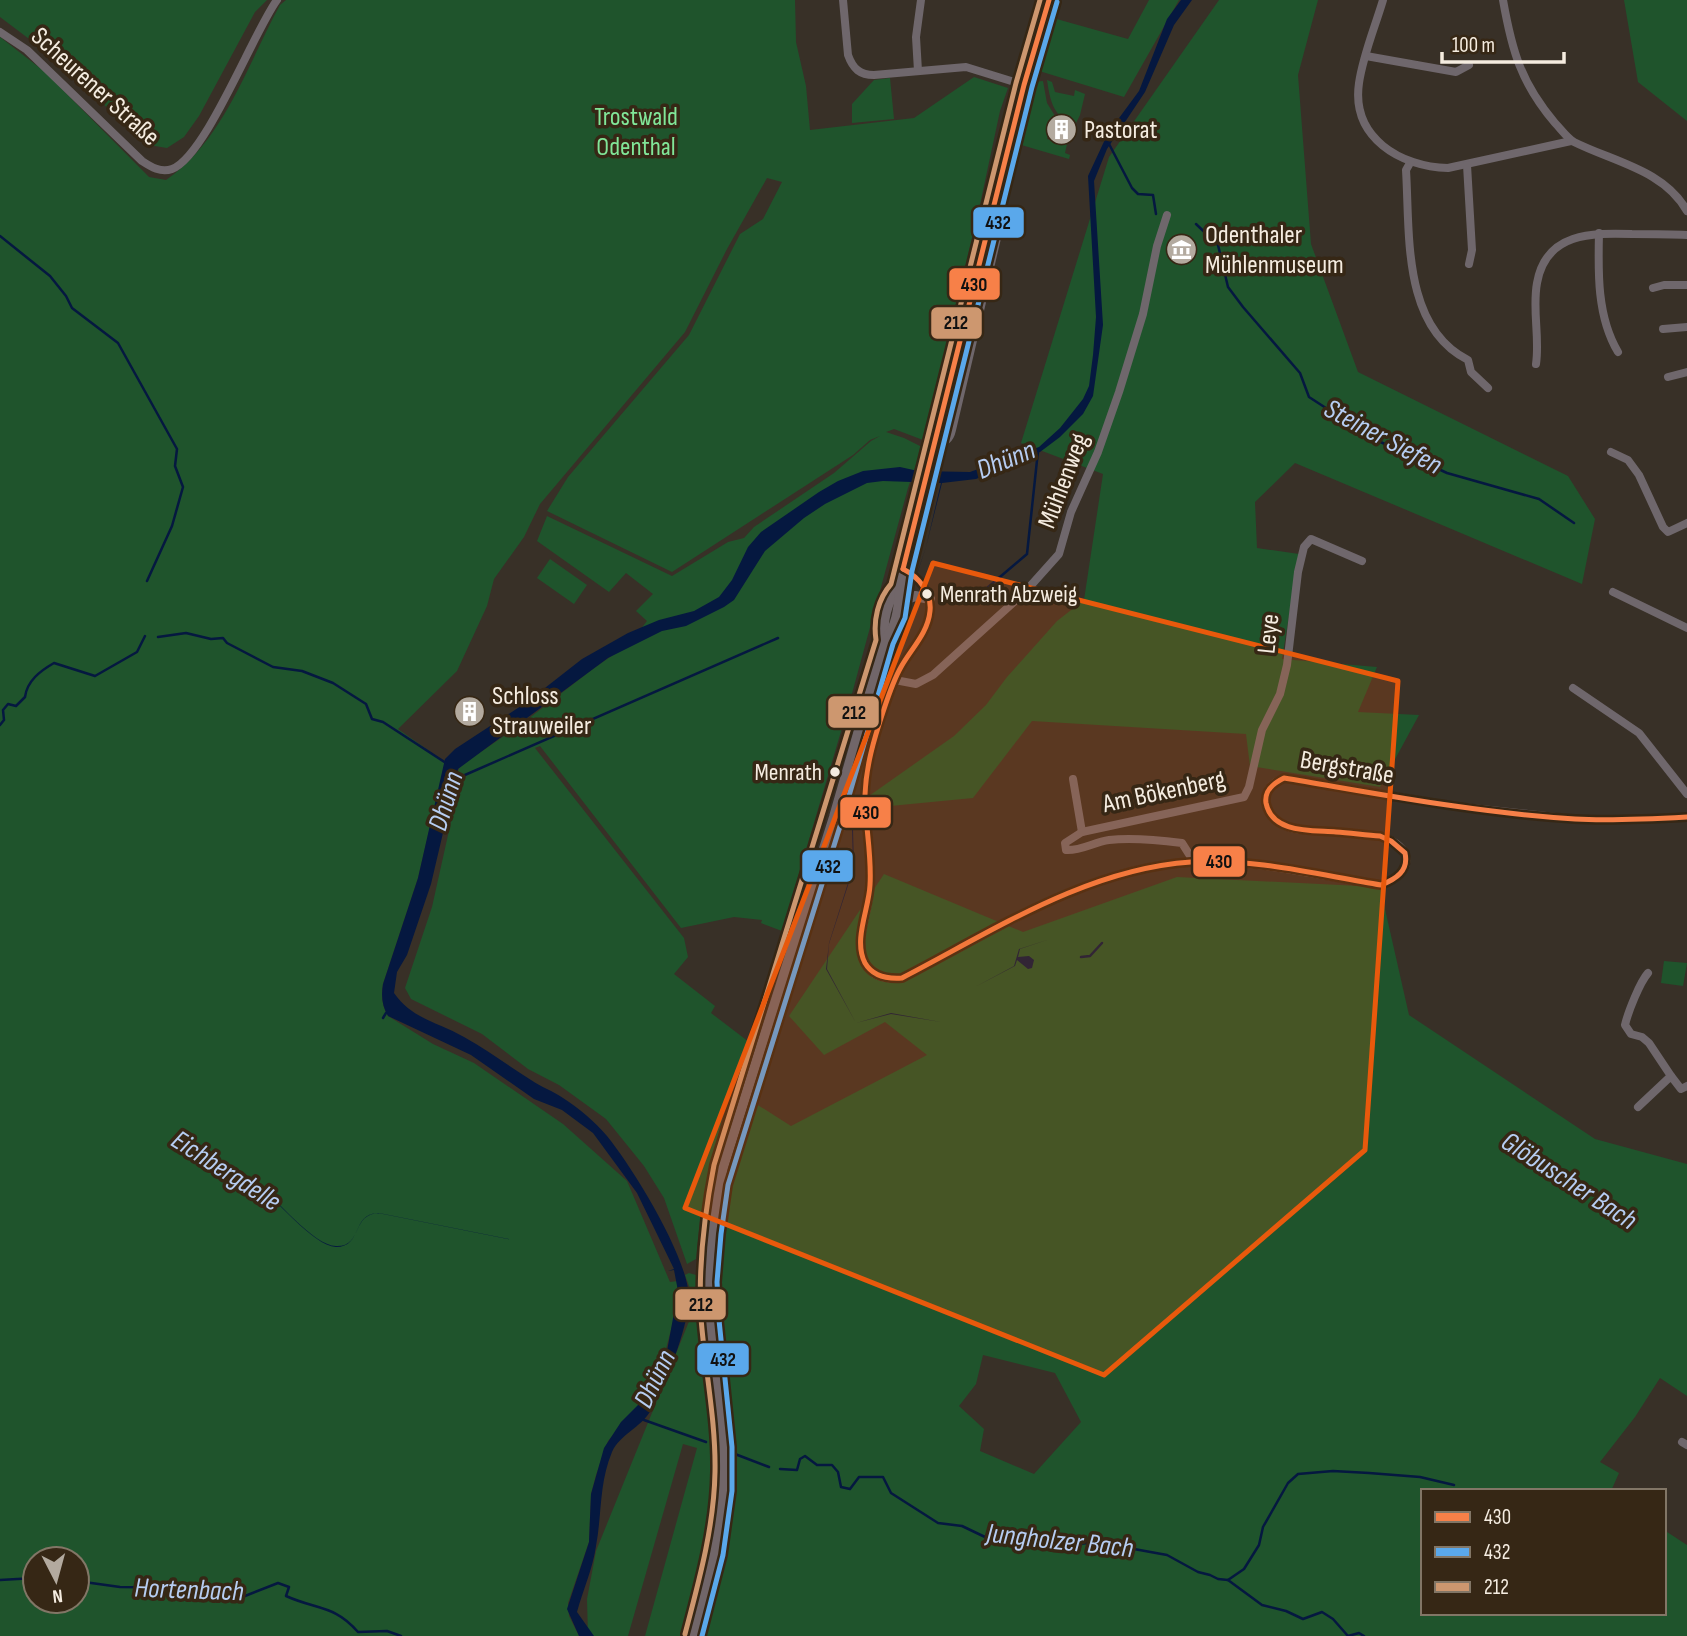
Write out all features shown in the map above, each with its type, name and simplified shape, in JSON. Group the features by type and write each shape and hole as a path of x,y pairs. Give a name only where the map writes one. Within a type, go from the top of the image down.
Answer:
{"main road":[{"path":"885,640 883,631 891,599 899,588 1024,85 1049,0"},
{"path":"692,1636 718,1537 723,1492 723,1445 709,1298 711,1236 723,1167 834,817 885,640 891,633 901,594 899,588"},
{"path":"899,601 915,596 930,599"}],"street":[{"name":"Scheurener Straße","path":"0,32 27,50 142,161 155,169 169,171 183,162 204,132 277,0"},
{"path":"843,0 848,55 856,70 874,75 966,67 1024,85"},
{"path":"918,71 916,37 921,0"},
{"path":"1383,0 1359,85 1363,115 1372,134 1383,147 1410,163 1429,167 1466,165 1571,141"},
{"path":"1503,0 1517,62 1538,100 1571,141 1650,175 1679,196 1687,211"},
{"path":"1366,56 1456,72 1469,65"},
{"path":"1410,163 1406,170 1414,280 1418,298 1426,318 1441,340 1456,354 1468,360 1471,372 1488,388"},
{"path":"1466,165 1472,250 1469,264"},
{"name":"Mühlenweg","path":"895,680 916,684 933,675 1025,592 1059,554 1071,512 1098,453 1119,392 1143,314 1157,246 1167,215"},
{"path":"1536,364 1539,347 1535,294 1541,269 1548,256 1560,244 1581,235 1599,233 1687,235"},
{"path":"1599,233 1601,298 1610,338 1618,352"},
{"path":"1653,288 1687,285"},
{"path":"1663,329 1687,327"},
{"path":"1668,377 1687,372"},
{"path":"1611,452 1628,460 1633,467 1668,532 1687,523"},
{"name":"Leye","path":"1248,787 1262,730 1280,694 1287,665 1294,599 1304,547 1311,539 1362,561"},
{"path":"903,569 912,572 930,599"},
{"path":"1613,592 1687,628"},
{"name":"Bergstraße","path":"930,599 926,627 895,680 873,741 865,787 871,879 860,947 867,967 875,975 902,978 1082,887 1137,870 1194,862 1248,864 1381,885 1399,878 1406,867 1406,857 1392,839 1291,828 1271,817 1267,808 1269,788 1275,781 1284,778 1453,806 1574,819 1687,817"},
{"path":"1573,688 1639,733 1687,794"},
{"name":"Am Bökenberg","path":"1073,779 1082,832"},
{"name":"Am Bökenberg","path":"1194,862 1182,843 1161,840 1109,840 1066,850 1065,843 1082,832 1244,797 1248,787"},
{"path":"1648,973 1639,983 1637,997 1625,1025 1631,1034 1642,1037 1649,1043 1681,1089 1687,1086"},
{"path":"1638,1107 1671,1076"}],"highlighted area":[{"path":"933,563 1398,681 1365,1150 1104,1375 685,1208"}],"green space":[{"path":"0,0 267,0 255,12 199,116 184,137 167,148 149,145 133,134 69,69 0,17"},
{"name":"Trostwald Odenthal","path":"286,0 795,0 796,42 806,86 810,130 914,118 974,77 1008,88 1000,111 923,440 894,429 886,432 922,447 782,931 761,923 762,920 734,917 681,928 540,746 535,748 684,938 688,957 674,974 715,1006 711,1013 749,1042 724,1109 700,1219 696,1259 687,1264 664,1198 644,1166 606,1119 559,1085 528,1069 482,1034 411,999 405,988 432,907 460,781 455,779 460,766 519,726 629,644 647,621 636,611 653,594 626,573 609,592 537,541 547,516 672,576 728,542 744,538 754,527 834,473 880,436 870,440 853,455 672,572 547,511 568,477 689,335 740,234 763,219 782,182 767,178 685,332 540,504 524,537 494,579 487,606 457,671 398,729 445,762 418,878 383,984 382,1001 388,1016 433,1044 474,1063 563,1124 627,1181 670,1282 678,1281 677,1307 662,1364 649,1394 608,1441 596,1475 591,1494 589,1542 568,1603 569,1616 579,1636 0,1636 0,37 45,72 149,177 166,180 186,163 204,144 232,100 280,5"},
{"path":"1149,0 1179,0 1124,97 1036,70 1053,18 1128,39"},
{"path":"1219,0 1318,0 1298,75 1311,244 1358,372 1568,476 1595,519 1582,584 1295,463 1255,502 1257,548 1299,554 1282,659 1377,667 1358,712 1419,715 1380,787 1250,766 1246,734 1032,721 973,798 849,810 954,736 986,705 1057,621 1084,600 1103,474 1021,443 1109,157"},
{"path":"1624,0 1687,0 1687,121 1638,82"},
{"path":"890,78 894,119 852,123 852,104 874,80"},
{"path":"1047,80 1052,82 1055,92 1074,96 1075,90 1085,94 1076,123 1062,117 1054,108"},
{"path":"1043,81 1047,103 1055,116 1047,139 1054,141 1055,136 1068,140 1065,153 1070,155 1069,159 1018,144 1033,82"},
{"path":"550,559 587,585 574,604 537,578"},
{"path":"884,874 1023,932 1177,877 1380,887 1409,1015 1595,1139 1687,1164 1687,1396 1660,1378 1635,1417 1600,1462 1619,1473 1612,1489 1421,1489 1421,1615 1666,1615 1666,1531 1687,1545 1687,1636 698,1636 724,1534 728,1498 729,1440 715,1304 715,1251 726,1177 750,1100 791,1126 927,1055 885,1022 824,1055 789,1016","holes":["983,1355 1055,1373 1081,1422 1034,1474 980,1451 984,1429 959,1406 976,1384"]},
{"path":"1664,961 1687,963 1683,986 1661,983"},
{"path":"685,1275 696,1275 709,1405 711,1484 700,1561 680,1636 645,1636 697,1448 683,1444 628,1636 588,1636 587,1599 596,1551 690,1319 692,1294"}],"water":[{"name":"Dhünn","path":"1181,0 1192,0 1174,25 1145,92 1107,149 1094,181 1103,325 1093,396 1083,414 1040,452 976,479 942,483 926,547 941,483 867,483 825,504 765,551 734,600 686,626 662,631 608,658 458,769 431,884 407,955 397,972 394,993 409,1009 481,1047 555,1093 597,1126 607,1136 645,1191 670,1239 687,1283 689,1300 684,1326 663,1386 647,1416 620,1440 608,1464 595,1554 577,1612 594,1636 579,1636 567,1609 589,1542 591,1494 604,1448 621,1422 649,1394 667,1351 678,1291 674,1270 668,1271 674,1269 637,1193 593,1133 562,1110 534,1099 471,1055 388,1016 386,1012 382,1001 383,984 418,878 445,759 455,749 527,702 582,659 628,633 659,620 694,611 719,597 732,580 748,547 761,532 838,481 863,471 900,467 918,471 970,472 1039,447 1060,428 1083,399 1089,386 1093,355 1096,317 1088,176 1108,133 1139,91 1167,19"},
{"path":"926,547 878,692 852,792 854,867 829,944 827,969 856,1023 826,969 829,943 853,867 851,792 878,689"},
{"path":"1050,939 1020,949 1018,957 1029,956 1034,960 1032,968 1028,969 1017,960 1015,966 975,987 1014,966 1019,949"},
{"path":"891,1013 941,1022 891,1014 856,1023"},
{"path":"203,1157 244,1176 264,1190"},
{"path":"306,1230 327,1244 336,1246 344,1245 356,1233 350,1242 344,1246 336,1247 327,1245"}],"waterway":[{"name":"Steiner Siefen","path":"1108,142 1132,188 1138,194 1153,195 1156,214"},
{"name":"Steiner Siefen","path":"1196,224 1218,245 1228,287 1300,373 1309,397 1372,438 1447,473 1539,499 1574,523"},
{"path":"0,236 50,276 72,308 118,343 177,449 175,466 183,487 172,526 147,581"},
{"name":"Dhünn","path":"987,588 1027,554 1038,451"},
{"name":"Dhünn","path":"158,637 186,633 211,639 223,638 227,643 273,667 302,671 333,683 366,704 372,719 383,722 446,763"},
{"path":"0,725 4,720 3,710 8,704 16,706 25,697 31,681 49,666 54,663 95,676 137,652 145,636"},
{"name":"Dhünn","path":"458,778 778,638"},
{"name":"Glöbuscher Bach","path":"1081,957 1090,956 1102,943"},
{"path":"383,1018 386,1013"},
{"name":"Eichbergdelle","path":"224,1168 256,1183"},
{"name":"Jungholzer Bach","path":"644,1420 706,1442"},
{"name":"Jungholzer Bach","path":"735,1454 769,1467"},
{"name":"Jungholzer Bach","path":"780,1469 797,1470 800,1459 805,1456 817,1465 832,1465 838,1472 841,1487 850,1489 859,1477 883,1477 891,1493 938,1523 962,1526 985,1537 1020,1539 1035,1534 1052,1539 1069,1539 1077,1544 1111,1541 1134,1549 1167,1555 1198,1572 1228,1580 1262,1605 1303,1619 1322,1612 1333,1619 1348,1636 1359,1633 1364,1636"},
{"path":"1228,1580 1244,1569 1259,1545 1263,1527 1288,1483 1298,1474 1333,1471 1369,1473 1420,1477 1454,1485"},
{"name":"Hortenbach","path":"0,1580 21,1579"},
{"name":"Hortenbach","path":"91,1583 120,1587 208,1588 245,1596 278,1583 289,1587 286,1596 333,1612 358,1632 387,1631 401,1636"}],"transit line":[{"name":"212","path":"685,1634 705,1554 714,1493 714,1434 700,1299 703,1241 714,1165 876,640 877,610 891,584 1016,83 1040,0"},
{"name":"430","path":"903,569 1024,85 1049,0"},
{"name":"432","path":"702,1636 723,1555 732,1491 732,1447 717,1282 728,1185 842,820 893,644 905,618 912,571 1032,87 1057,2"},
{"name":"430","path":"903,569 914,576 927,592 930,611 923,634 901,667 891,689 867,774 865,806 870,885 861,944 868,968 881,976 902,978 1006,922 1077,889 1152,867 1191,862 1239,862 1381,885 1400,874 1405,865 1405,853 1380,836 1305,830 1276,820 1270,813 1266,798 1270,788 1284,778 1429,802 1538,816 1603,820 1687,817"}],"place":[{"name":"Pastorat","path":"1061,130"},
{"name":"Odenthaler Mühlenmuseum","path":"1182,250"},
{"name":"Menrath Abzweig","path":"927,594"},
{"name":"Schloss Strauweiler","path":"469,711"},
{"name":"Menrath","path":"835,772"}]}
